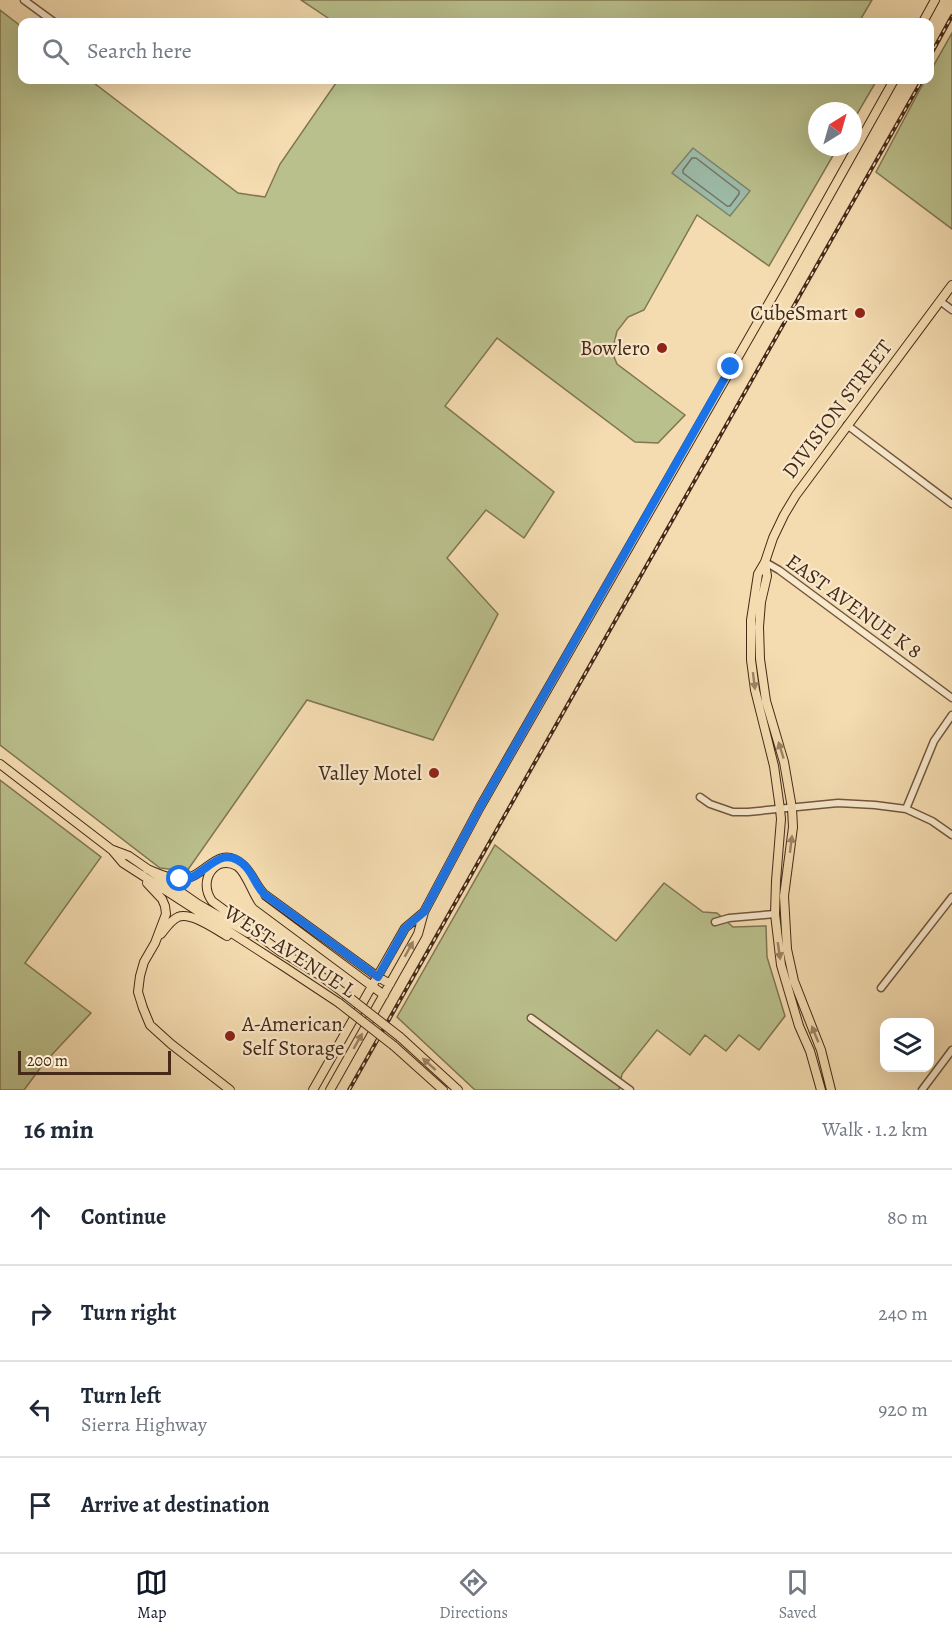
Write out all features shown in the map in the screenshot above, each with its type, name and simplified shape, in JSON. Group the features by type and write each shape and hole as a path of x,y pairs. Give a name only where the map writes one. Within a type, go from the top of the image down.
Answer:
{"main road":[{"path":"926,18 935,0"},
{"path":"330,1090 418,934 424,912 480,807 892,84"},
{"name":"DIVISION STREET","path":"821,1090 781,965 775,914 781,819 774,766 755,690 751,660 752,608 758,574 765,562 773,538 796,495 952,285"},
{"path":"765,562 767,576 761,602 760,659 766,701 784,762 792,808 793,827 784,897 787,949 794,981 821,1050 831,1090"},
{"name":"WEST AVENUE L","path":"0,764 112,850 123,864 339,1003 394,1046 443,1090"},
{"name":"WEST AVENUE L","path":"112,850 129,856 198,904 320,976 400,1037 458,1090"},
{"path":"147,869 165,876 186,879 215,860 226,858 236,860 245,866 264,894 390,984"},
{"path":"281,952 212,901 207,892 206,881 213,869 226,863 240,868 259,902 384,995"},
{"path":"135,872 157,892 165,906 166,914 140,976 138,992 150,1025 230,1090"},
{"path":"313,1090 405,928 424,912"},
{"path":"154,943 176,918 190,916 286,968"}],"street":[{"path":"24,0 49,18"},
{"path":"940,301 952,310"},
{"path":"847,425 952,504"},
{"name":"EAST AVENUE K 8","path":"765,562 952,698"},
{"path":"906,809 934,741 952,715"},
{"path":"700,797 710,804 733,812 838,803 906,809 932,821 952,835"},
{"path":"881,988 952,897"},
{"path":"716,922 729,918 775,914"},
{"path":"531,1018 630,1090"},
{"path":"922,1090 952,1050"}],"green space":[{"path":"301,0 872,0 861,18 328,18"},
{"path":"0,10 18,24 18,84 95,84 238,193 265,197 280,164 335,84 875,84 862,106 862,102 808,102 808,156 833,156 769,266 697,215 644,310 628,317 617,331 612,352 617,364 685,415 658,443 635,442 497,338 445,406 554,492 524,538 486,510 447,558 498,614 433,740 307,700 187,871 160,868 0,745"},
{"path":"952,33 952,229 876,172 923,84 934,84 934,65"},
{"path":"0,780 101,857 25,963 91,1013 44,1063 24,1090 0,1090"},
{"path":"495,845 616,941 664,883 703,912 717,913 733,927 766,926 767,957 785,1016 759,1050 739,1035 726,1051 705,1035 690,1055 657,1030 622,1074 619,1090 475,1090 397,1017"}],"water":[{"path":"693,148 750,191 730,216 672,173"}],"railway":[{"path":"934,49 952,16"},
{"path":"349,1090 920,84"}],"place":[{"name":"CubeSmart","path":"860,313"},
{"name":"Bowlero","path":"662,348"},
{"name":"Valley Motel","path":"434,773"},
{"name":"A-American Self Storage","path":"230,1036"}],"route":[{"path":"180,879 190,878 220,858 232,858 241,862 264,894 378,977 405,928 424,912 480,807 731,367"}]}
